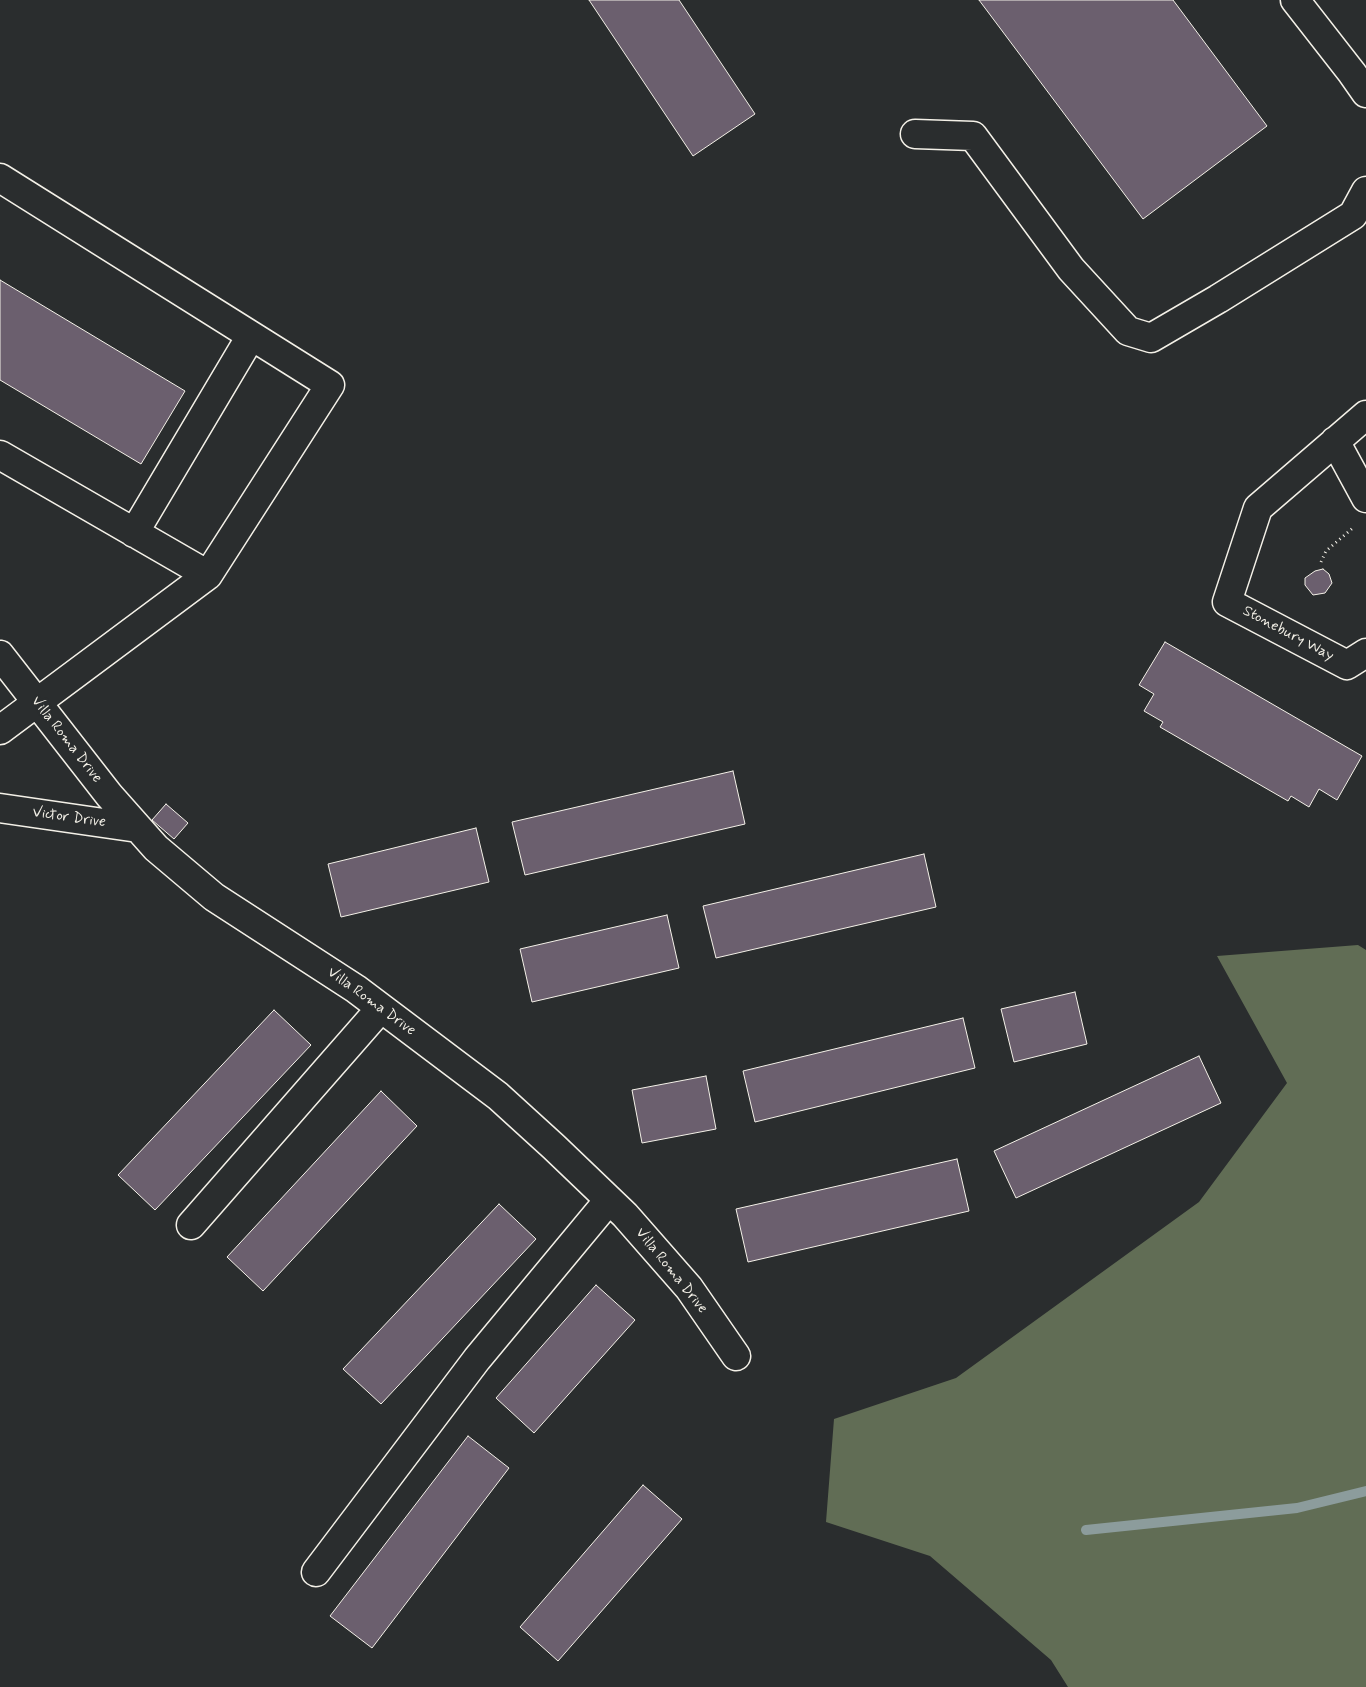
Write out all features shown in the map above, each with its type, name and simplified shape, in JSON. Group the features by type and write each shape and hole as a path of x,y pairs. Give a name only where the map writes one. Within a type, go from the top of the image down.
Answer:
{"street":[{"path":"1295,0 1366,94"},
{"path":"915,134 973,136 1071,269 1128,331 1151,338 1218,299 1353,215 1366,191"},
{"path":"0,178 330,385 208,575 0,730"},
{"path":"134,533 251,336"},
{"name":"Stonebury Way","path":"1366,415 1258,508 1227,602 1347,665 1366,653"},
{"path":"1335,441 1366,498"},
{"path":"0,456 208,575"},
{"name":"Villa Roma Drive","path":"0,655 108,796 156,848 214,898 356,988 498,1096 625,1215 689,1288 736,1356"},
{"name":"Victor Drive","path":"0,808 138,828"},
{"path":"191,1225 382,1008"},
{"path":"316,1572 476,1359 609,1200"}],"path":[{"path":"1321,562 1326,551 1355,526"}],"green space":[{"path":"1358,945 1366,950 1366,1687 1068,1687 1051,1660 930,1556 826,1522 834,1419 956,1378 1199,1202 1287,1083 1217,956"}],"building":[{"path":"589,0 679,0 755,114 693,156"},
{"path":"979,0 1173,0 1267,126 1143,219"},
{"path":"0,280 185,391 141,464 0,380"},
{"path":"1323,569 1329,574 1332,583 1325,593 1313,595 1305,585 1305,578 1315,571"},
{"path":"1165,642 1362,756 1337,800 1319,789 1309,807 1291,796 1288,801 1160,727 1163,722 1144,711 1154,694 1139,685"},
{"path":"733,771 745,824 525,875 512,822"},
{"path":"166,804 188,823 174,839 152,820"},
{"path":"476,828 489,882 341,917 328,864"},
{"path":"924,854 936,907 716,958 703,906"},
{"path":"667,915 679,968 532,1002 520,949"},
{"path":"1075,992 1087,1044 1014,1062 1001,1009"},
{"path":"274,1010 311,1045 155,1210 118,1175"},
{"path":"963,1018 975,1068 755,1122 743,1071"},
{"path":"1199,1056 1221,1103 1016,1198 994,1151"},
{"path":"706,1076 716,1129 642,1143 632,1090"},
{"path":"381,1091 417,1126 263,1291 227,1257"},
{"path":"957,1159 969,1211 748,1262 736,1209"},
{"path":"499,1204 536,1239 381,1404 343,1369"},
{"path":"596,1285 635,1320 534,1433 496,1398"},
{"path":"468,1436 509,1468 372,1648 330,1616"},
{"path":"643,1485 682,1519 558,1661 520,1627"}],"waterway":[{"path":"1086,1530 1297,1508 1366,1491"}]}
